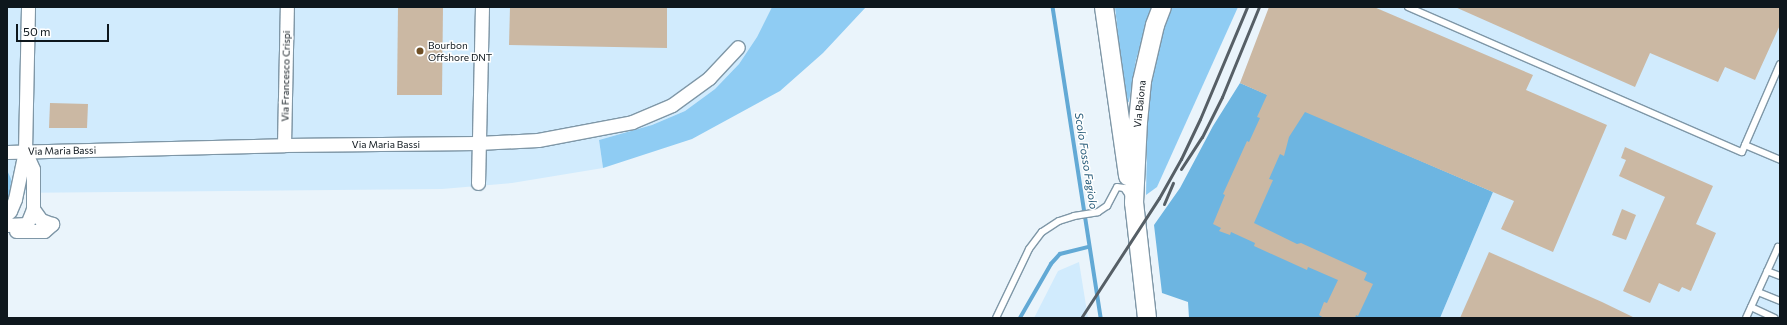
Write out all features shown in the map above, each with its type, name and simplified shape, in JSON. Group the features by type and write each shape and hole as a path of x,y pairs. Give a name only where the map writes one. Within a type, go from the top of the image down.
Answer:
{"main road":[{"name":"Via Baiona","path":"1104,7 1126,166 1134,203 1147,318"},
{"name":"Via Baiona","path":"1134,203 1138,122 1142,81 1155,25 1162,7"}],"street":[{"path":"7,214 10,211 15,199 26,152 28,7"},
{"name":"Via Francesco Crispi","path":"284,145 287,7"},
{"path":"478,183 482,7"},
{"name":"Via Maria Bassi","path":"7,152 284,145 478,143 538,140 632,122 672,105 710,78 738,47"},
{"path":"7,225 27,224 33,209 33,169 26,152"},
{"path":"7,232 44,231 52,224 41,220 33,209"}],"lane":[{"path":"1408,7 1742,152 1780,64"},
{"path":"1745,145 1780,160"},
{"path":"996,318 1029,249 1042,232 1059,221 1074,216 1098,212 1107,206 1117,187 1124,188 1134,203"},
{"path":"1746,318 1779,246"},
{"path":"1768,271 1780,276"},
{"path":"1758,292 1780,301"},
{"path":"1751,307 1776,318"}],"shaded area":[{"path":"7,7 772,7 757,37 739,64 715,89 685,111 652,125 599,140 603,168 512,183 442,189 7,193"},
{"path":"772,7 866,7 823,53 780,91 692,139 603,168 599,140 652,125 685,111 715,89 739,64 757,37"},
{"path":"1115,7 1152,7 1136,60 1129,102 1125,101"},
{"path":"1169,7 1238,7 1157,187 1146,195 1148,91"},
{"path":"1271,7 1780,7 1780,318 1440,318 1493,192 1240,83"},
{"path":"1240,83 1493,192 1440,318 1189,318 1188,302 1162,293 1154,225 1180,188 1213,126"},
{"path":"7,170 11,179 10,195 7,201"},
{"path":"1079,262 1088,318 1034,318 1058,271"}],"building":[{"name":"Bourbon Offshore DNT","path":"398,7 443,7 442,95 397,95"},
{"path":"510,7 667,7 667,48 509,45"},
{"path":"1269,7 1374,7 1533,75 1526,90 1607,125 1553,252 1501,229 1514,201 1305,112 1289,137 1284,156 1280,154 1269,179 1273,180 1254,223 1297,244 1301,243 1367,273 1364,280 1373,284 1358,316 1356,315 1355,318 1324,318 1319,315 1324,302 1327,303 1338,280 1308,267 1307,270 1254,246 1255,243 1231,232 1230,235 1219,231 1221,228 1213,224 1225,195 1223,194 1247,141 1249,142 1260,118 1257,117 1267,95 1240,83"},
{"path":"1455,7 1780,7 1780,25 1755,80 1725,67 1718,82 1650,53 1635,87"},
{"path":"50,103 88,104 87,128 49,128"},
{"path":"1625,147 1713,186 1696,224 1716,233 1691,291 1682,287 1679,292 1659,283 1650,303 1623,291 1665,197 1619,176 1626,160 1621,158"},
{"path":"1622,209 1636,215 1626,240 1612,235"},
{"path":"1489,252 1602,302 1635,318 1460,318"}],"waterway":[{"name":"Scolo Fosso Fagiolo","path":"1053,7 1101,318"},
{"path":"1020,318 1051,264 1060,254 1088,247"}],"railway":[{"path":"1081,318 1159,198 1181,159 1200,119 1247,7"},
{"path":"1181,169 1202,137 1222,97 1259,7"},
{"path":"1164,204 1173,183"}],"place":[{"name":"Bourbon Offshore DNT","path":"420,51"}]}
